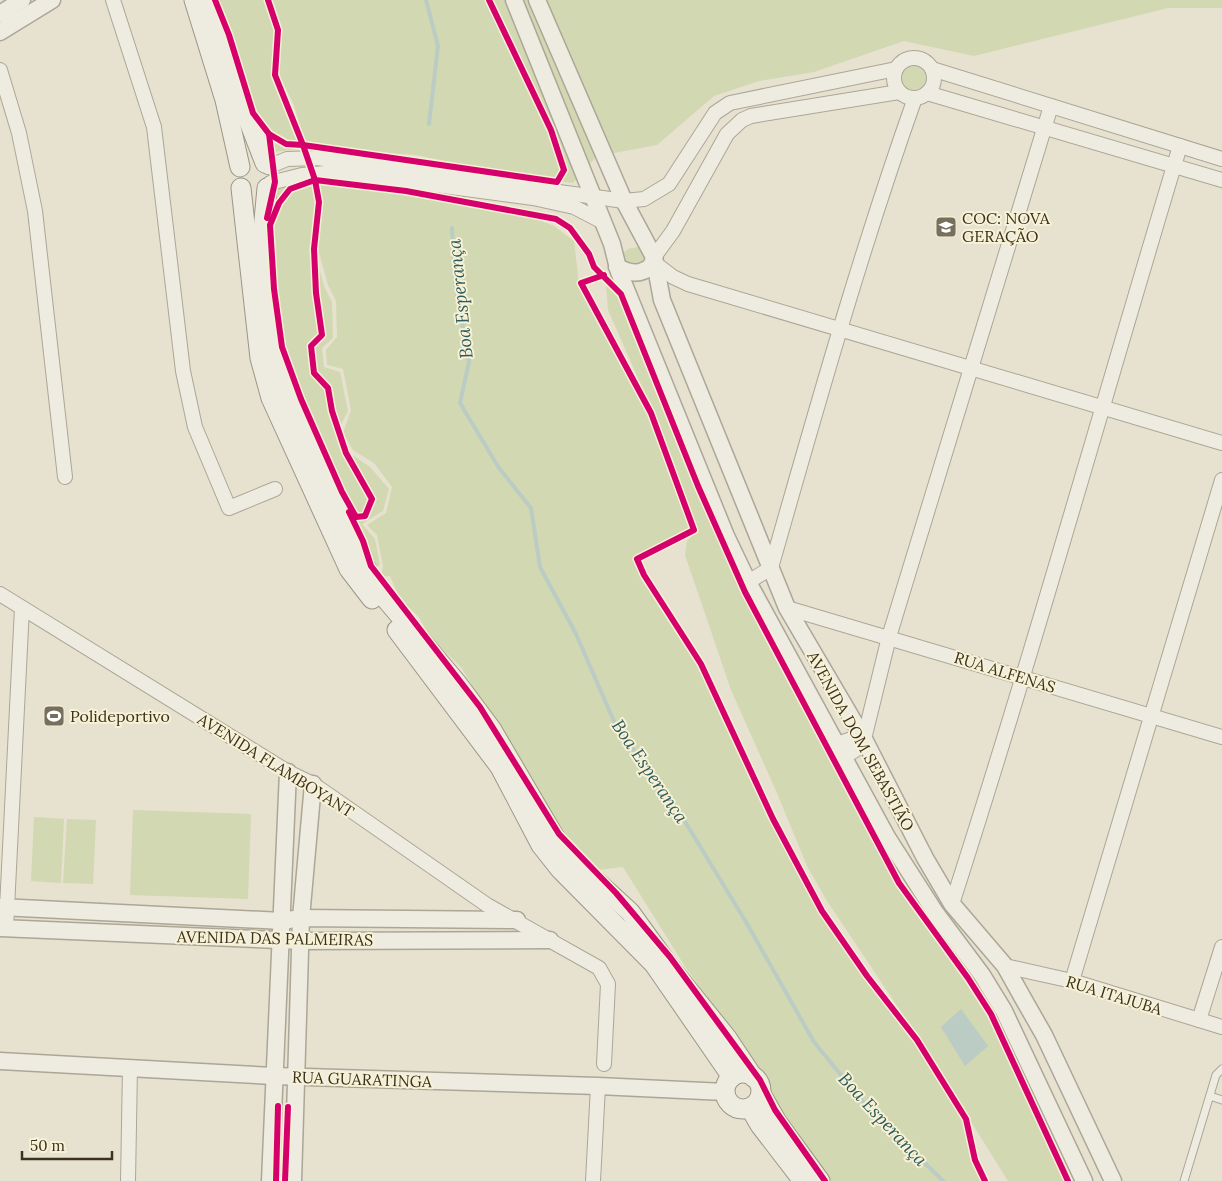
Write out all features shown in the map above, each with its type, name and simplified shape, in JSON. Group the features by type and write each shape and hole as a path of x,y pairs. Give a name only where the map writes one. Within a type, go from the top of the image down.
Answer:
{"main road":[{"path":"194,0 225,100 240,167 237,177 242,188 260,358 271,398 350,569 500,767 541,845 560,869 654,964 728,1085 730,1105 743,1110 755,1101"},
{"path":"209,0 268,175 262,242 269,319 278,368 282,382 355,549 379,591 457,683 492,730 557,841 572,859 630,912 669,966 727,1038 760,1087 755,1101 760,1125 803,1181"},
{"path":"240,167 254,159 268,175"},
{"path":"242,188 251,193 262,191 268,175"},
{"path":"728,1085 742,1073 753,1077"},
{"path":"755,1101 777,1122 820,1181"}],"street":[{"path":"0,14 22,0"},
{"path":"0,32 52,0"},
{"path":"113,0 154,127 183,371 195,428 229,508 275,489"},
{"path":"514,0 603,222"},
{"name":"AVENIDA DOM SEBASTIÃO","path":"537,0 626,205 655,264 662,300 787,608 864,739 925,858 952,904 1004,966 1044,1036 1113,1181"},
{"path":"268,175 286,159 317,158 593,197 626,205 644,198 669,184 715,113 730,103 896,69 904,61 917,58 923,60 932,69 1222,158"},
{"path":"896,69 894,82 899,92"},
{"path":"748,582 771,568 840,328 887,176 921,96 934,82 932,69"},
{"path":"0,70 19,134 35,211 66,477"},
{"path":"617,266 627,272 640,272 655,264 727,134 742,120 752,116 899,92 1044,127 1222,180"},
{"path":"841,750 860,747 864,739 889,637 1051,106"},
{"path":"952,904 1023,677 1101,405 1180,146"},
{"path":"268,175 338,172 533,198 574,207 603,222"},
{"name":"AVENIDA DOM SEBASTIÃO","path":"603,222 612,244 617,266 626,284 726,536 748,582 887,837 935,912 982,975 1004,1011 1084,1181"},
{"path":"655,264 678,280 688,284 1101,405 1222,443"},
{"path":"1072,981 1222,480"},
{"name":"AVENIDA FLAMBOYANT","path":"0,594 288,772 313,784 487,905 517,920 599,968 608,984 604,1064"},
{"path":"3,928 22,608"},
{"name":"RUA ALFENAS","path":"787,608 1222,737"},
{"path":"270,1181 288,772"},
{"path":"293,1181 301,918 313,784"},
{"name":"AVENIDA DAS PALMEIRAS","path":"3,908 282,921 301,918 517,920"},
{"name":"AVENIDA DAS PALMEIRAS","path":"3,928 301,941 550,940"},
{"path":"1199,1020 1222,947"},
{"name":"RUA ITAJUBA","path":"1004,966 1072,981 1222,1027"},
{"name":"RUA GUARATINGA","path":"0,1061 297,1077 598,1086 728,1085"},
{"path":"128,1181 130,1068"},
{"path":"593,1181 598,1086"}],"lane":[{"path":"1184,1181 1216,1075 1222,1069"},
{"path":"1210,1096 1222,1100"}],"green space":[{"path":"215,0 266,0 276,29 272,76 291,109 298,149 265,153"},
{"path":"270,0 1222,0 1222,8 1168,8 974,56 904,41 814,72 759,81 714,96 657,145 597,156 573,183 528,178 416,155 306,147 294,105 279,75 281,30"},
{"path":"914,63 925,67 929,78 925,89 914,93 903,89 899,78 903,67"},
{"path":"311,176 319,202 314,249 324,286 332,302 333,338 322,348 324,367 340,372 348,411 337,432 349,453 370,467 389,489 383,511 362,524 375,539 380,565 373,568 286,381 265,243 276,186"},
{"path":"319,179 406,191 476,204 534,218 554,226 574,241 579,284 649,414 693,530 635,558 642,577 699,664 786,849 820,912 914,1040 963,1114 973,1160 983,1181 829,1181 799,1142 775,1098 739,1049 728,1025 686,968 623,867 598,870 570,846 461,667 429,636 419,617 400,599 390,576 381,577 383,566 377,535 367,525 386,513 392,487 374,463 353,450 343,433 351,410 343,369 327,365 326,350 337,337 336,301 328,285 318,249 323,206"},
{"path":"638,247 643,249 651,274 641,282 629,281 621,255 628,249"},
{"path":"608,281 620,296 740,587 918,916 966,979 991,1016 1016,1063 1027,1093 1068,1181 1008,1181 920,1040 827,901 807,866 731,690 685,555 687,541 697,531 697,527 672,470 652,410 608,310 606,282"},
{"path":"133,810 251,814 248,899 130,895"},
{"path":"34,817 64,819 61,883 31,881"},
{"path":"67,819 96,820 93,884 63,883"}],"shaded area":[{"path":"961,1009 988,1046 965,1066 941,1027"}],"waterway":[{"name":"Boa Esperança","path":"426,0 438,46 429,124"},
{"name":"Boa Esperança","path":"452,228 455,281 469,362 460,403 499,468 531,508 540,567 576,634 616,726 678,810 746,922 814,1042 864,1103 943,1181"}],"cycle path":[{"path":"215,0 229,35 253,113 269,134 286,144 303,145 275,75 278,30 268,0"},
{"path":"489,0 551,130 564,170 557,182 303,145 315,180 319,202 314,249 316,293 322,335 311,346 314,373 328,388 332,411 346,453 372,499 365,516 356,517 342,492 301,399 282,347 274,289 270,225 279,203 290,189 315,180 406,191 556,219 570,228 589,254 594,267 621,294 698,486 745,592 899,883 968,978 991,1014 1068,1181"},
{"path":"267,218 275,182 269,134"},
{"path":"604,275 581,283 651,413 694,530 637,559 644,575 701,664 773,819 822,911 867,976 917,1040 966,1119 975,1160 985,1181"},
{"path":"349,512 363,541 371,566 480,707 559,834 616,893 670,957 760,1080 775,1110 825,1181"},
{"path":"276,1181 278,1106"},
{"path":"285,1181 288,1107"}],"place":[{"name":"COC: NOVA GERAÇÃO","path":"946,227"},
{"name":"Polideportivo","path":"54,716"}]}
